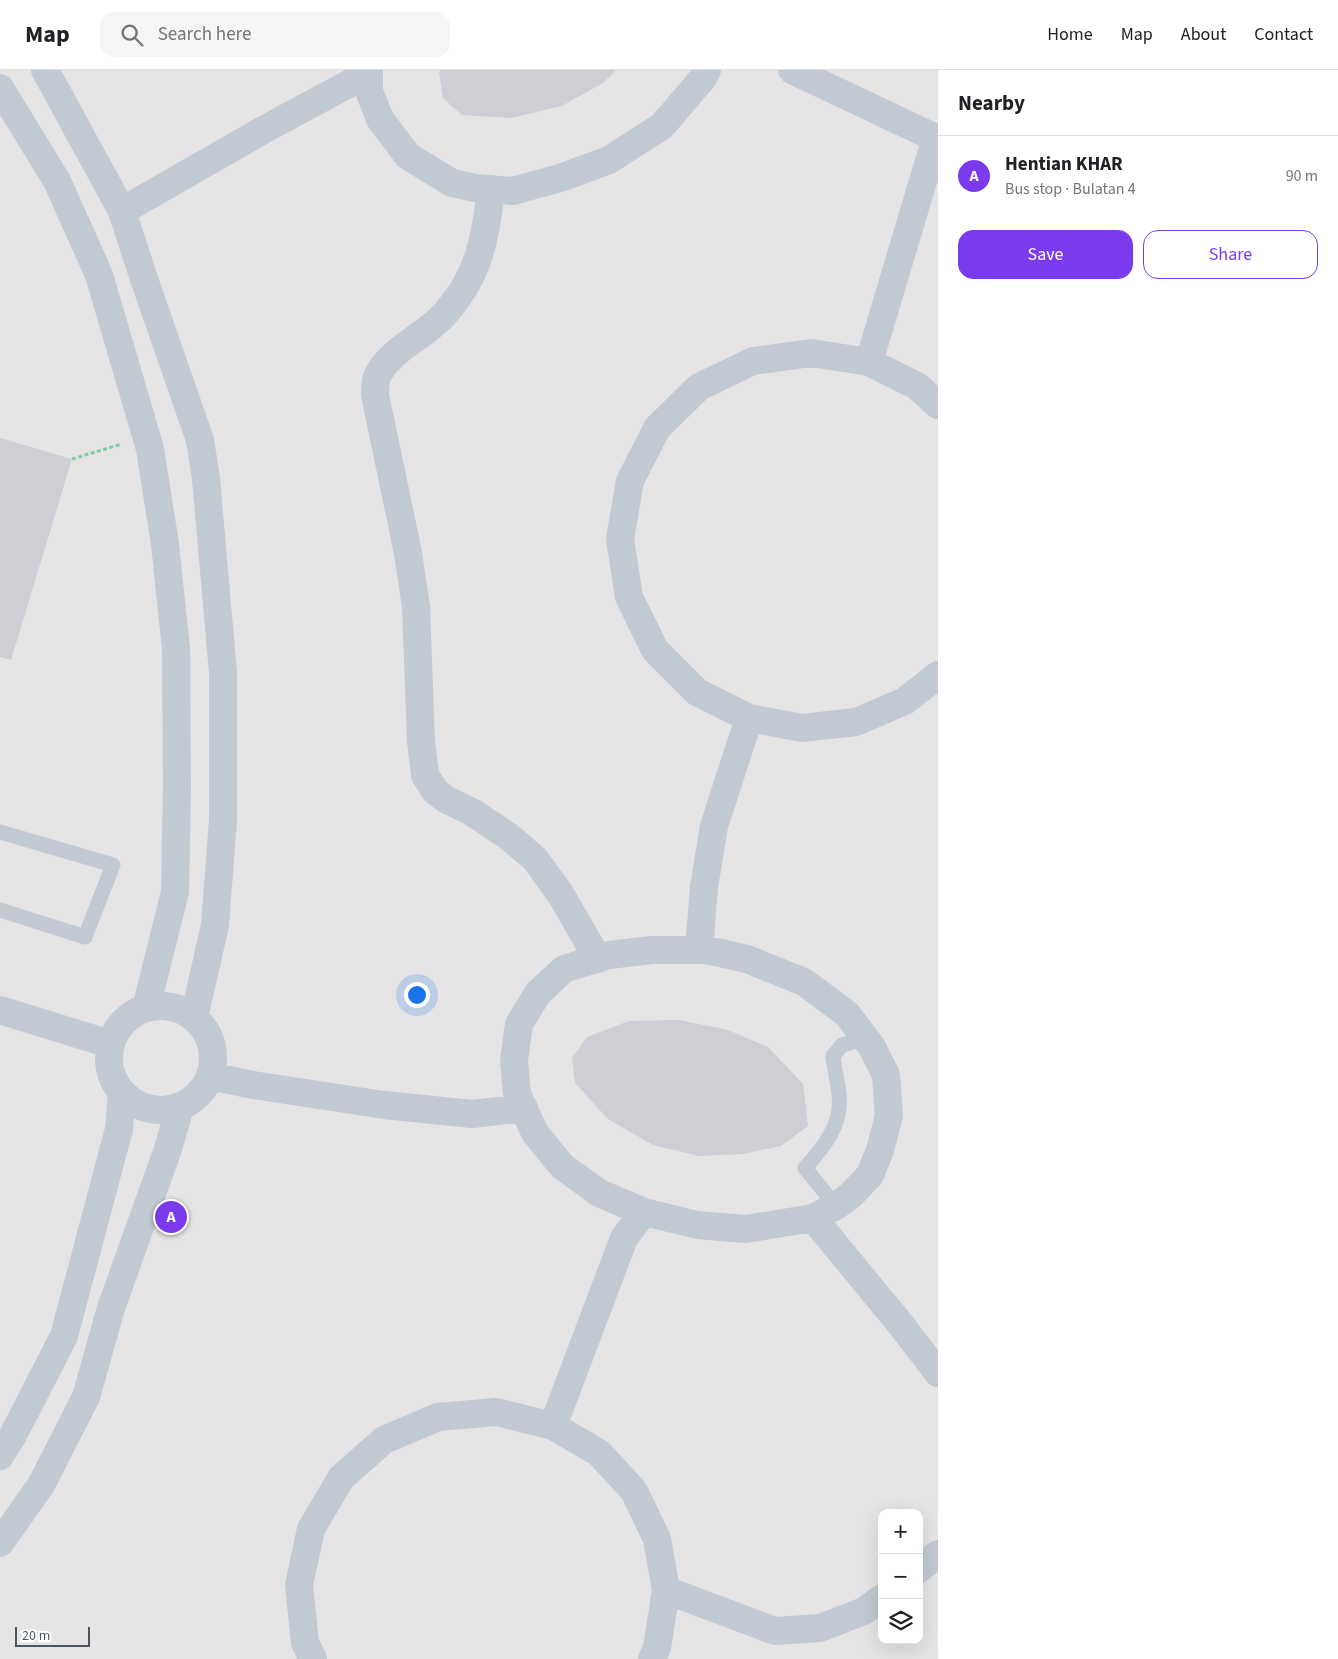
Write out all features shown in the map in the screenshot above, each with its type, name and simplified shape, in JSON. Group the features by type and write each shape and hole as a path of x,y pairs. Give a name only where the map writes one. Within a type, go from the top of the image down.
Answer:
{"street":[{"path":"45,70 122,210 200,440 207,489 223,673 223,820 215,925 194,1018"},
{"path":"122,210 369,71 369,91 380,119 408,156 452,182 475,188 513,191 560,178 609,160 662,126 708,70"},
{"path":"792,70 938,139 932,151 869,362"},
{"path":"0,88 57,181 99,275 150,448 165,544 176,649 177,786 176,892 146,1008"},
{"path":"492,189 488,220 472,274 458,297 435,324 386,363 377,378 375,395 408,552 416,607 422,750 425,775 435,791 447,800 472,812 508,836 535,859 561,895 598,959"},
{"path":"938,406 917,386 869,362 811,353 753,361 700,388 657,428 630,481 620,539 629,597 655,650 697,692 749,718 802,728 856,722 905,701 938,675"},
{"path":"699,950 704,887 714,826 749,718"},
{"path":"652,950 707,950 747,959 804,982 847,1014 872,1047 886,1076 889,1116 880,1150 870,1176 851,1195 824,1212 746,1229 697,1225 644,1212 599,1193 562,1166 535,1133 517,1094 514,1061 519,1024 538,993 564,969 598,959 652,950"},
{"path":"163,1006 180,1009 194,1018 205,1030 212,1044 214,1060 204,1089 193,1100 180,1107 165,1110 149,1109 135,1104 122,1094 112,1079 108,1062 110,1044 118,1028 130,1016 146,1008 163,1006"},
{"path":"0,1010 110,1044"},
{"path":"210,1076 253,1085 384,1105 472,1114 524,1108"},
{"path":"0,1456 12,1437 64,1336 118,1129 122,1094"},
{"path":"0,1543 41,1486 86,1397 111,1308 168,1149 180,1107"},
{"path":"553,1426 624,1238 644,1212"},
{"path":"824,1212 902,1326 938,1373"},
{"path":"313,1659 306,1643 299,1585 311,1529 341,1478 384,1440 438,1417 496,1412 553,1426 599,1452 634,1491 657,1539 666,1590 657,1648 652,1659"},
{"path":"923,1566 938,1554"},
{"path":"666,1590 776,1631 820,1628 864,1611 881,1599"}],"lane":[{"path":"0,832 113,865 85,937 0,910"},
{"path":"824,1212 805,1168 820,1152 831,1134 839,1112 840,1096 833,1056 842,1045 866,1038"}],"path":[{"path":"72,460 146,436"}],"shaded area":[{"path":"0,70 938,70 938,1659 0,1659"}],"building":[{"path":"441,70 616,70 603,83 562,106 511,118 462,115 443,98 439,73"},
{"path":"0,438 72,459 11,660 0,657"},
{"path":"679,1020 728,1030 768,1047 803,1084 808,1126 781,1146 743,1154 699,1156 653,1145 608,1119 575,1083 572,1058 587,1037 629,1021"}],"place":[{"name":"Hentian KHAR","path":"171,1217"}]}
